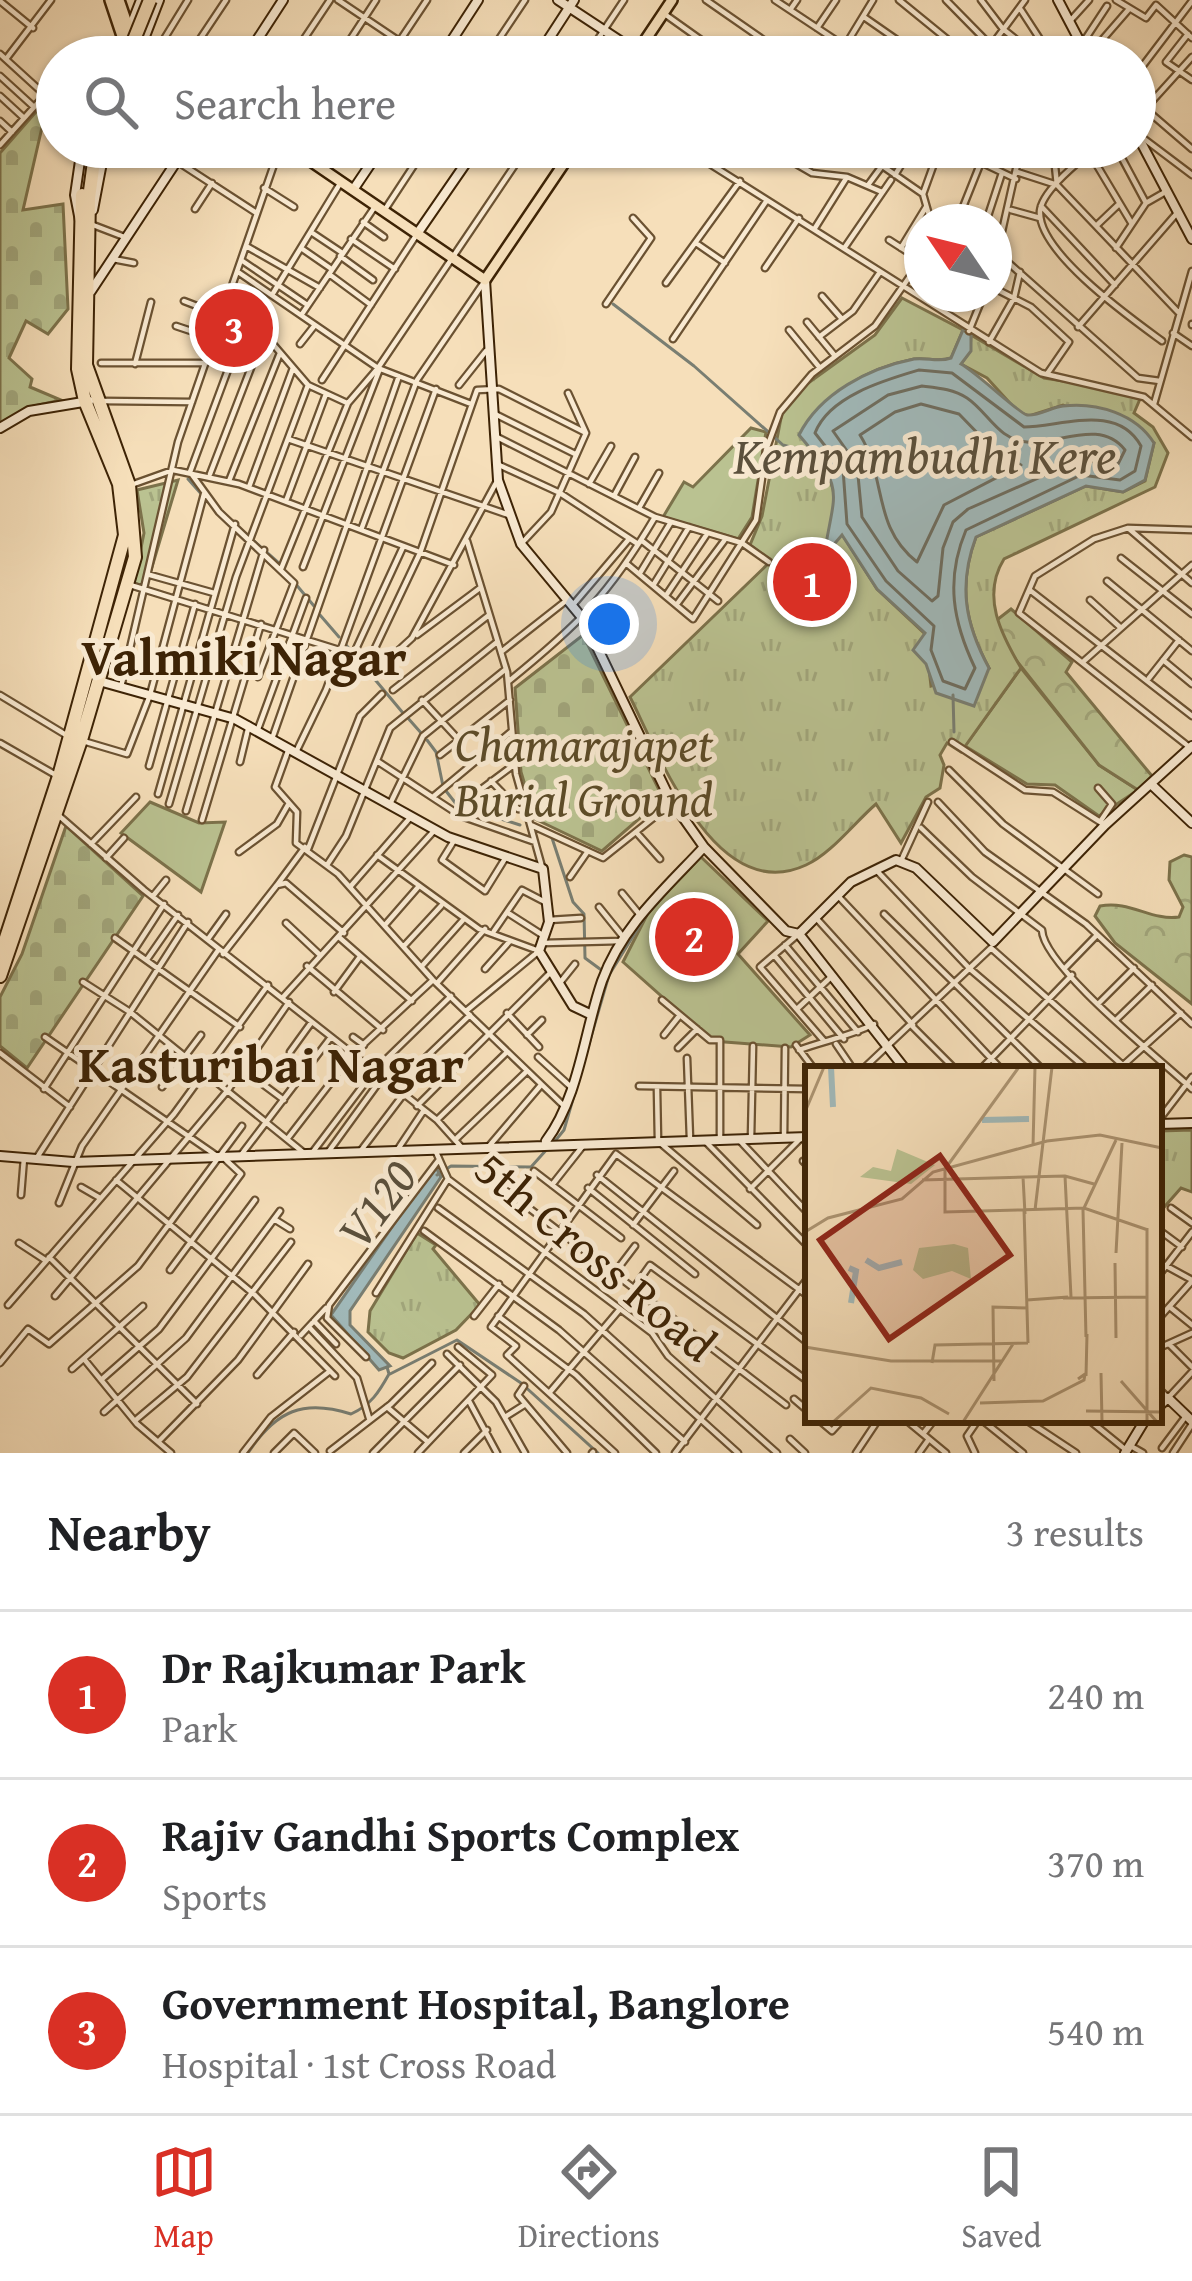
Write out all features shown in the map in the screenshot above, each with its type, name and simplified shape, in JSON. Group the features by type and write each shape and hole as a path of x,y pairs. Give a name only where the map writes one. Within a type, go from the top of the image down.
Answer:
{"highway":[{"path":"143,36 151,0"},
{"path":"0,976 76,738 125,535 119,484 86,365 91,291 86,197 93,168"},
{"path":"2,946 53,810 59,776 99,681 128,584 136,534 129,485 78,369 87,221"}],"main road":[{"path":"115,0 129,16 132,36"},
{"path":"115,0 131,36"},
{"path":"648,36 672,0"},
{"path":"320,168 485,280 562,168"}],"street":[{"path":"36,87 3,57 33,28 51,0"},
{"path":"129,16 151,0"},
{"path":"155,36 188,0"},
{"path":"202,36 226,0"},
{"path":"260,36 283,0"},
{"path":"307,36 334,0 391,36"},
{"path":"352,36 376,0"},
{"path":"402,36 427,0"},
{"path":"455,36 478,0"},
{"path":"501,36 525,0"},
{"path":"557,0 572,4 612,36"},
{"path":"600,36 624,0"},
{"path":"706,0 758,36"},
{"path":"775,0 830,36"},
{"path":"790,10 797,0"},
{"path":"818,28 836,0"},
{"path":"852,36 873,0"},
{"path":"946,0 978,36"},
{"path":"981,0 1012,36"},
{"path":"1058,0 1078,36"},
{"path":"1070,21 1089,0"},
{"path":"1116,0 1147,18 1156,5 1175,20 1190,36 1166,62 1192,80"},
{"path":"0,1 33,28"},
{"path":"902,1 942,36"},
{"path":"1156,47 1192,1"},
{"path":"551,36 572,4"},
{"path":"997,36 1021,4 1039,36"},
{"path":"1084,36 1107,5"},
{"path":"1106,36 1129,9"},
{"path":"1184,9 1192,16"},
{"path":"663,13 695,36"},
{"path":"864,17 891,36"},
{"path":"129,30 132,36"},
{"path":"1156,97 1192,57"},
{"path":"0,76 34,107 0,144"},
{"path":"0,97 24,118"},
{"path":"1156,120 1192,148"},
{"path":"0,122 12,132"},
{"path":"1156,148 1192,175"},
{"path":"79,168 75,195 87,221 127,238"},
{"path":"87,221 95,168"},
{"path":"91,291 172,168"},
{"path":"188,168 255,212"},
{"path":"121,687 192,402 272,168"},
{"path":"353,190 368,168"},
{"path":"301,316 362,222 380,208 410,168"},
{"path":"322,380 463,168"},
{"path":"281,569 348,403 379,368 513,168"},
{"path":"718,168 904,289"},
{"path":"803,168 847,177 882,192"},
{"path":"868,185 877,168"},
{"path":"883,168 923,194"},
{"path":"845,247 899,168"},
{"path":"926,204 923,194 932,168"},
{"path":"964,204 979,168"},
{"path":"992,168 1057,185 1178,312"},
{"path":"1012,204 1017,168"},
{"path":"1055,168 1057,185"},
{"path":"1073,168 1041,206 1044,234 1104,297 1162,341"},
{"path":"1100,168 1132,224"},
{"path":"1127,168 1146,203"},
{"path":"1155,168 1191,234"},
{"path":"992,204 1002,173"},
{"path":"814,228 847,177"},
{"path":"667,283 740,181"},
{"path":"272,295 341,182"},
{"path":"195,209 212,183"},
{"path":"264,188 294,208"},
{"path":"1116,248 1146,203 1168,191"},
{"path":"673,339 768,198"},
{"path":"1096,226 1118,205"},
{"path":"1041,206 1115,285"},
{"path":"1012,210 1041,218"},
{"path":"1078,327 1178,212"},
{"path":"606,304 651,238 633,218"},
{"path":"765,268 799,218"},
{"path":"362,222 383,237"},
{"path":"311,232 373,280"},
{"path":"351,239 395,268"},
{"path":"889,240 904,250"},
{"path":"696,243 725,263"},
{"path":"901,248 904,243"},
{"path":"245,246 320,288"},
{"path":"301,248 371,305"},
{"path":"113,259 134,263"},
{"path":"241,260 308,305"},
{"path":"1012,265 1138,378 1160,382"},
{"path":"1154,404 1192,271"},
{"path":"238,272 379,368 472,404"},
{"path":"819,337 842,319 880,272"},
{"path":"989,342 1013,298 1020,272"},
{"path":"485,280 498,480 521,544 584,620 673,803 704,847 760,909 785,931 799,934 874,1024 886,1050 902,1066"},
{"path":"361,530 417,380 485,280"},
{"path":"628,564 693,619 756,520 766,450 780,412 820,368 875,326 904,291"},
{"path":"230,295 308,385 348,403"},
{"path":"822,296 842,319"},
{"path":"1013,298 1069,342 1046,374"},
{"path":"135,364 151,302"},
{"path":"184,302 223,316"},
{"path":"940,312 1046,374 1116,386 1154,404 1192,437"},
{"path":"970,331 977,312"},
{"path":"190,472 248,316"},
{"path":"807,322 835,356"},
{"path":"300,344 315,325"},
{"path":"176,326 215,339"},
{"path":"789,330 820,368"},
{"path":"1173,333 1192,346"},
{"path":"209,476 264,334"},
{"path":"459,385 491,348"},
{"path":"229,481 280,352"},
{"path":"101,363 206,363"},
{"path":"249,488 293,368"},
{"path":"303,566 379,368"},
{"path":"274,736 399,376"},
{"path":"170,804 251,538 308,385"},
{"path":"436,389 315,719 275,787 297,812 296,842 328,865 525,1073 564,1106"},
{"path":"367,665 378,652 420,553 477,390 493,389 586,433"},
{"path":"568,392 586,433"},
{"path":"286,502 326,394"},
{"path":"0,428 29,411 94,401 192,402"},
{"path":"495,414 575,454"},
{"path":"521,544 551,512 586,433"},
{"path":"496,436 655,517 742,543 769,562"},
{"path":"288,439 511,516"},
{"path":"589,484 611,446"},
{"path":"614,496 635,458"},
{"path":"497,464 560,493 629,539 655,550 718,602"},
{"path":"129,485 173,470 209,476 454,565"},
{"path":"190,472 204,494 294,584 258,677"},
{"path":"639,508 659,473"},
{"path":"412,638 498,480"},
{"path":"0,695 76,738 127,754 150,695 204,494"},
{"path":"508,682 584,620 628,564 655,517"},
{"path":"640,573 671,522"},
{"path":"158,794 234,526"},
{"path":"654,584 689,527"},
{"path":"1128,529 1192,584"},
{"path":"1192,530 1128,529 1094,539 1035,576 1026,587 1192,716"},
{"path":"667,594 708,534"},
{"path":"501,652 570,603 629,539"},
{"path":"677,604 726,539"},
{"path":"395,1087 418,1059 542,944 549,920 543,869 515,764 506,669 467,541"},
{"path":"355,651 403,546"},
{"path":"185,812 264,550"},
{"path":"1121,557 1192,614"},
{"path":"1082,663 1192,565"},
{"path":"150,575 215,593"},
{"path":"1107,581 1192,650"},
{"path":"128,584 339,650"},
{"path":"376,671 481,587"},
{"path":"867,1066 1045,892 1102,824 1153,786 1191,747 1019,613 1031,591"},
{"path":"240,762 306,598"},
{"path":"1090,600 1121,628"},
{"path":"148,766 195,604"},
{"path":"393,690 489,614"},
{"path":"202,820 261,623"},
{"path":"1148,678 1179,640"},
{"path":"328,865 346,836 390,728 498,641"},
{"path":"1163,660 1192,684"},
{"path":"391,803 423,736 506,669"},
{"path":"99,681 232,717 455,839 543,869"},
{"path":"59,1203 73,1162 120,1086 189,989 307,848 360,716 382,694"},
{"path":"422,700 459,740"},
{"path":"440,754 510,700"},
{"path":"434,796 512,731"},
{"path":"952,742 1024,790 1053,793 1102,824"},
{"path":"0,743 59,776"},
{"path":"377,761 458,814 535,842"},
{"path":"464,802 515,764"},
{"path":"949,770 1003,824 1097,894"},
{"path":"490,781 518,809 527,810"},
{"path":"1153,786 1192,823"},
{"path":"1098,788 1112,804 1102,824"},
{"path":"91,844 136,796"},
{"path":"239,852 277,824 289,802"},
{"path":"902,861 928,802"},
{"path":"938,802 985,852 1097,935 1192,1024"},
{"path":"531,825 603,858 673,803"},
{"path":"53,810 221,951 437,1120 463,1149"},
{"path":"350,887 412,815"},
{"path":"921,828 972,877 1042,929 1044,944 1072,976 1190,1083 1162,1118"},
{"path":"55,1296 228,1090 307,966 342,935 435,829"},
{"path":"636,832 660,859"},
{"path":"106,858 124,838"},
{"path":"455,839 444,862 485,891 506,857"},
{"path":"548,1143 571,1087 606,973 622,940 704,847"},
{"path":"570,877 588,851"},
{"path":"377,855 464,919 510,941 622,940"},
{"path":"824,1041 760,967 836,893 874,868 902,861 916,868 1121,1066"},
{"path":"874,868 970,969 1084,1066"},
{"path":"153,896 166,880"},
{"path":"277,884 286,883 313,902 361,956 412,1001"},
{"path":"385,925 419,886"},
{"path":"288,1138 352,1055 489,931 521,890 547,902"},
{"path":"622,893 640,915"},
{"path":"836,893 997,1066"},
{"path":"44,1089 101,994 164,904"},
{"path":"404,946 443,904"},
{"path":"599,907 622,940"},
{"path":"507,912 542,944 551,972 573,1006 593,1015"},
{"path":"208,939 226,914"},
{"path":"884,914 1039,1066"},
{"path":"148,958 178,915"},
{"path":"549,920 581,918"},
{"path":"422,966 464,919"},
{"path":"812,920 952,1066"},
{"path":"36,1159 188,922"},
{"path":"286,923 320,955"},
{"path":"1065,968 1097,935"},
{"path":"115,938 240,1027"},
{"path":"485,969 510,941"},
{"path":"785,945 858,1032"},
{"path":"774,955 844,1039"},
{"path":"334,992 361,956"},
{"path":"559,984 574,964"},
{"path":"307,966 383,1030"},
{"path":"1100,1002 1134,968"},
{"path":"395,1153 420,1108 486,1033 551,972"},
{"path":"795,1010 832,976"},
{"path":"985,1066 1072,976"},
{"path":"82,982 158,1033 309,1153"},
{"path":"1117,1019 1152,985"},
{"path":"8,1304 168,1120 268,986"},
{"path":"309,1153 374,1071 452,995"},
{"path":"662,1000 710,1040 720,1040 720,1139"},
{"path":"507,1013 539,1047"},
{"path":"1125,1066 1181,1013"},
{"path":"664,1035 680,1015"},
{"path":"527,1035 542,1020"},
{"path":"290,1052 311,1023"},
{"path":"812,1066 798,1047 836,1043 874,1024"},
{"path":"678,1048 697,1029"},
{"path":"162,1087 201,1035"},
{"path":"45,1036 241,1174 170,1270"},
{"path":"241,1155 331,1037"},
{"path":"353,1037 364,1046"},
{"path":"836,1043 851,1066"},
{"path":"751,1138 753,1046"},
{"path":"784,1138 785,1048"},
{"path":"0,1053 70,1107"},
{"path":"437,1120 506,1053"},
{"path":"538,1057 571,1087"},
{"path":"687,1058 690,1139"},
{"path":"243,1070 284,1100"},
{"path":"457,1138 525,1073"},
{"path":"327,1153 382,1078"},
{"path":"489,1146 541,1085"},
{"path":"639,1086 805,1089"},
{"path":"657,1089 658,1141 757,1226"},
{"path":"359,1153 403,1095"},
{"path":"1162,1100 1170,1107"},
{"path":"28,1329 49,1344 98,1303 138,1265 242,1126"},
{"path":"0,1156 73,1162 309,1153 437,1157 489,1146 563,1143 616,1150 658,1141 805,1137"},
{"path":"749,1189 805,1137"},
{"path":"737,1138 805,1210"},
{"path":"704,1139 805,1243"},
{"path":"552,1186 582,1147"},
{"path":"615,1453 507,1355 515,1346 491,1327 616,1150"},
{"path":"616,1150 805,1294"},
{"path":"256,1375 329,1304 437,1157"},
{"name":"5th Cross Road","path":"437,1157 448,1179 621,1308 777,1453"},
{"path":"21,1195 24,1158"},
{"path":"533,1171 621,1238"},
{"path":"633,1225 674,1171"},
{"path":"598,1175 805,1341"},
{"path":"376,1293 448,1179"},
{"path":"491,1179 786,1406"},
{"path":"116,1180 253,1293 332,1374 272,1417 243,1453"},
{"path":"81,1187 100,1198"},
{"path":"588,1188 695,1274"},
{"path":"101,1380 142,1346 255,1200"},
{"path":"438,1208 529,1272 738,1453"},
{"path":"1171,1208 1192,1223"},
{"path":"104,1412 161,1366 280,1211"},
{"path":"274,1219 290,1229"},
{"path":"424,1231 514,1294 685,1442"},
{"path":"1162,1232 1181,1247"},
{"path":"1162,1271 1192,1232"},
{"path":"137,1419 180,1384 291,1242"},
{"path":"19,1243 73,1278 197,1404"},
{"path":"616,1271 635,1246"},
{"path":"159,1442 197,1404 308,1264"},
{"path":"1162,1264 1192,1281 1162,1316"},
{"path":"635,1287 650,1265 805,1379"},
{"path":"676,1453 719,1402 805,1282"},
{"path":"474,1316 499,1284"},
{"path":"329,1304 327,1318 366,1358"},
{"path":"72,1369 143,1306"},
{"path":"550,1392 621,1308"},
{"path":"1162,1347 1192,1329 1171,1308"},
{"path":"498,1316 569,1370 656,1453"},
{"path":"0,1363 38,1317"},
{"path":"311,1324 336,1344"},
{"path":"311,1324 357,1378 370,1419"},
{"path":"1162,1403 1192,1369 1169,1344"},
{"path":"418,1453 492,1375 458,1347"},
{"path":"447,1354 483,1387 525,1453"},
{"path":"84,1359 171,1453"},
{"path":"330,1451 432,1363"},
{"path":"373,1453 460,1365"},
{"path":"524,1386 518,1395 524,1405 566,1453"},
{"path":"1162,1392 1190,1420"},
{"path":"794,1400 805,1409"},
{"path":"469,1401 496,1453"},
{"path":"505,1417 524,1405"},
{"path":"386,1406 428,1442"},
{"path":"1162,1448 1190,1420"},
{"path":"1173,1453 1190,1420"},
{"path":"856,1453 876,1423"},
{"path":"910,1423 946,1453"},
{"path":"920,1453 933,1423"},
{"path":"975,1453 968,1436 978,1423"},
{"path":"984,1423 1023,1453"},
{"path":"1031,1423 1076,1453"},
{"path":"1093,1423 1127,1449 1142,1453"},
{"path":"464,1453 487,1430"},
{"path":"274,1453 294,1432 315,1453"},
{"path":"790,1439 805,1453"}],"green space":[{"path":"36,112 36,154 23,210 63,204 68,309 48,334 26,321 9,358 32,379 30,387 61,400 30,407 0,425 0,153"},
{"path":"902,298 904,312 929,312 963,330 951,358 914,359 863,376 821,407 800,435 833,489 834,517 823,552 842,534 877,589 925,634 931,686 989,668 974,636 967,604 967,572 976,537 1086,486 1123,492 1145,481 1154,443 1063,405 1029,416 1018,412 987,378 961,364 970,351 971,335 1044,378 1122,390 1140,399 1134,413 1153,427 1168,453 1155,487 1004,559 994,587 996,615 1021,668 961,752 947,743 940,755 944,765 940,788 926,797 901,843 876,804 815,860 774,872 745,865 719,846 696,819 630,697 771,561 750,545 762,516 782,413 793,394 875,335"},
{"path":"751,428 766,432 752,517 738,539 663,517 684,482 693,487"},
{"path":"178,480 146,587 134,583 144,533 137,490"},
{"path":"1011,609 1072,662 1066,672 1152,776 1138,790 1099,765 994,632 993,623"},
{"name":"Chamarajapet Burial Ground","path":"583,635 663,798 602,851 535,819 521,772 515,688"},
{"path":"1021,668 1099,765 1138,790 1099,816 1055,785 1027,784 965,746"},
{"path":"150,802 199,823 225,822 201,892 121,833"},
{"path":"66,826 143,896 27,1068 0,1046 0,997 22,954"},
{"path":"1184,855 1192,857 1192,1004 1115,943 1095,916 1100,906 1111,905 1179,917 1183,907 1169,880 1170,862"},
{"path":"701,857 768,921 738,954 810,1035 791,1047 712,1041 623,962 650,909"},
{"path":"1192,1130 1192,1192 1181,1188 1162,1210 1162,1131"},
{"path":"417,1233 436,1245 433,1249 480,1305 456,1330 403,1358 389,1353 368,1332 370,1311"}],"water":[{"name":"Kempambudhi Kere","path":"963,330 971,335 971,351 961,364 1023,413 1063,406 1102,408 1137,424 1154,443 1145,480 1123,492 1086,486 976,537 967,572 967,604 974,636 989,668 974,706 936,693 926,664 913,650 925,633 877,589 842,535 824,556 833,503 831,480 799,435 833,395 863,376 914,359 951,358"},
{"path":"435,1165 441,1177 350,1311 350,1325 390,1366 379,1370 331,1315"}],"waterway":[{"path":"613,304 694,366 783,445 816,454"},
{"path":"188,479 226,522"},
{"path":"253,540 279,563"},
{"path":"294,582 314,606"},
{"path":"320,615 339,637"},
{"path":"346,645 403,713"},
{"name":"V120","path":"953,695 954,732"},
{"path":"407,717 422,734"},
{"path":"427,740 436,752 443,786"},
{"path":"446,791 457,805 520,825"},
{"path":"552,838 573,902 584,914 585,958 604,972"},
{"name":"V120","path":"555,1141 564,1130 609,975 645,917"},
{"name":"V120","path":"437,1175 451,1166 531,1167 548,1148"},
{"path":"390,1374 457,1340 521,1383 598,1453"},
{"name":"V120","path":"248,1453 269,1427 292,1412 319,1408 351,1414 358,1410 382,1387 389,1374 387,1367"}],"place":[{"name":"Government Hospital, Banglore","path":"234,328"},
{"name":"Dr Rajkumar Park","path":"812,582"},
{"name":"Rajiv Gandhi Sports Complex","path":"694,937"}],"district":[{"name":"Valmiki Nagar","path":"244,657"},
{"name":"Kasturibai Nagar","path":"271,1064"}]}
